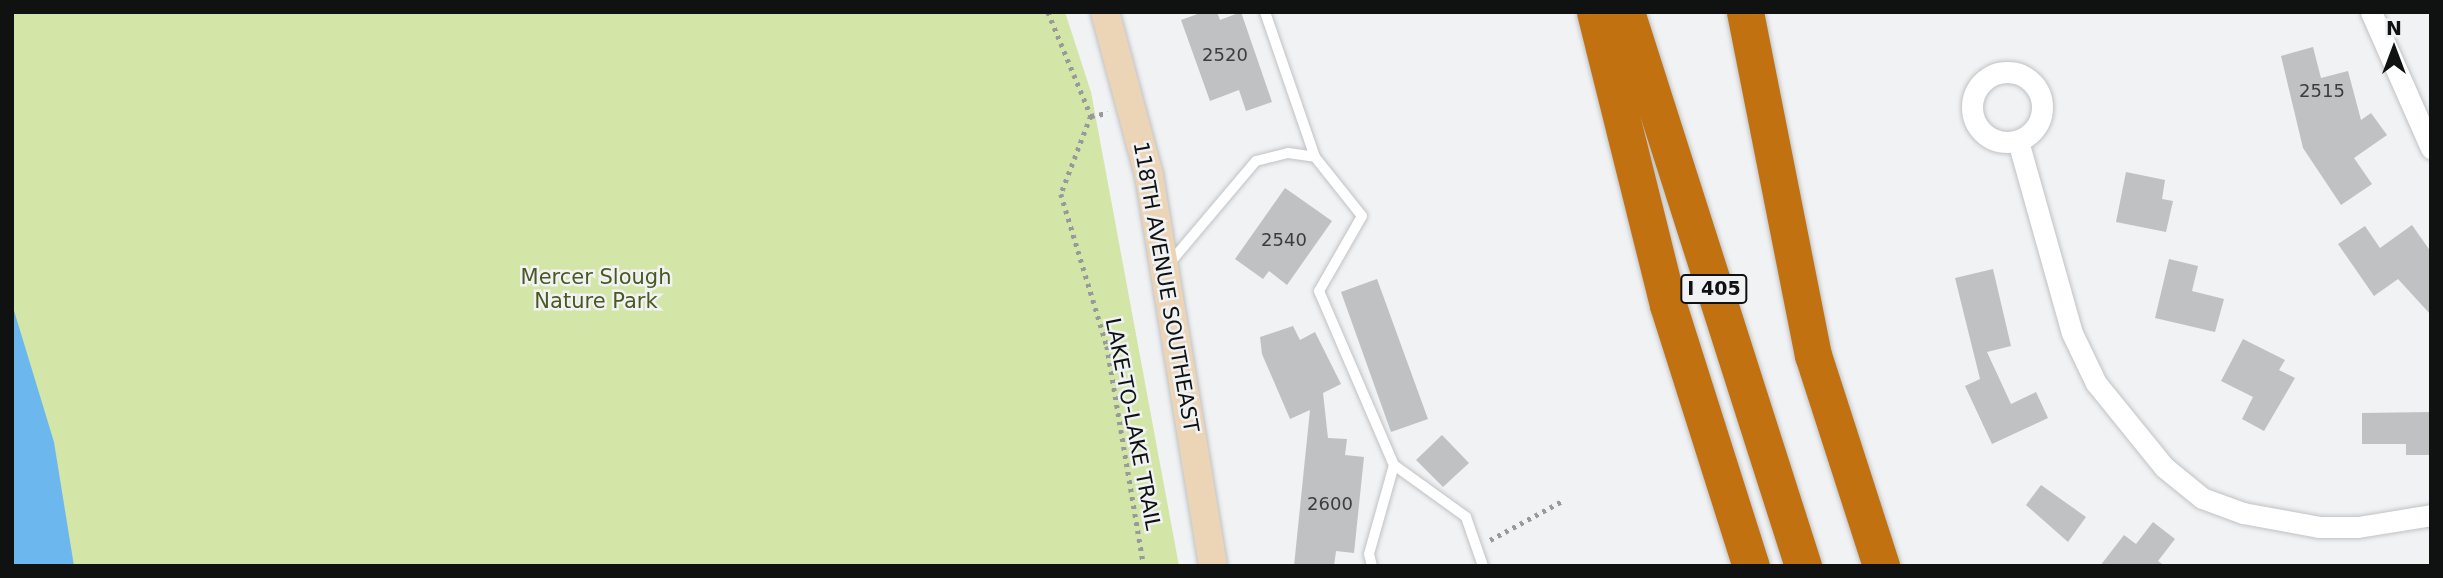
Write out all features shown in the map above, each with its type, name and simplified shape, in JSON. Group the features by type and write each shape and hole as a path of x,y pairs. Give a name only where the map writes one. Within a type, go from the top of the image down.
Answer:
{"highway":[{"path":"1595,12 1668,305 1751,566"},
{"name":"I 405","path":"1626,12 1803,566"},
{"path":"1745,12 1813,355 1881,566"}],"street":[{"name":"118TH AVENUE SOUTHEAST","path":"1105,12 1133,110 1166,267 1213,566"},
{"path":"2371,12 2431,148"},
{"path":"2018,141 2055,283 2072,333 2096,383 2131,431 2202,498 2243,513 2319,527 2358,527 2431,515"}],"lane":[{"path":"1265,12 1315,157 1362,216 1319,291 1394,465 1466,517 1483,566"},
{"path":"1166,267 1256,161 1288,153 1315,157"},
{"path":"1372,566 1369,554 1394,465"}],"path":[{"name":"LAKE-TO-LAKE TRAIL","path":"1048,12 1091,116 1061,194 1107,346 1144,566"},
{"path":"1476,548 1564,500"}],"green space":[{"name":"Mercer Slough Nature Park","path":"12,12 1065,12 1091,92 1179,566 12,566"}],"water":[{"path":"12,304 54,442 74,566 12,566"}],"building":[{"path":"1203,12 1217,12 1220,20 1241,12 1272,102 1246,111 1239,90 1210,101 1181,20"},
{"path":"2313,47 2321,78 2348,71 2361,120 2371,113 2387,135 2354,158 2372,184 2341,205 2303,148 2281,56"},
{"path":"2126,172 2165,180 2162,199 2173,201 2166,232 2116,222"},
{"path":"1285,188 1332,221 1287,285 1269,271 1263,279 1235,259"},
{"path":"2412,225 2431,252 2431,315 2398,279 2374,296 2338,244 2365,226 2380,248"},
{"path":"2169,259 2198,266 2192,291 2224,299 2215,332 2155,318"},
{"path":"1993,269 2011,346 1987,352 2011,404 2036,392 2048,418 1992,444 1965,386 1980,379 1955,278"},
{"path":"1377,279 1428,419 1391,432 1341,292"},
{"path":"1293,326 1300,340 1315,332 1341,384 1323,393 1328,438 1347,439 1345,455 1364,457 1354,553 1336,551 1334,566 1294,566 1310,410 1290,419 1262,354 1260,337"},
{"path":"2243,339 2285,360 2279,370 2295,378 2264,431 2242,419 2253,397 2221,381"},
{"path":"2431,412 2431,455 2406,455 2406,444 2362,444 2362,413"},
{"path":"1442,435 1469,463 1443,487 1416,460"},
{"path":"2041,485 2086,517 2068,542 2026,505"},
{"path":"2153,522 2175,539 2158,561 2165,566 2100,566 2124,535 2136,544"}]}
